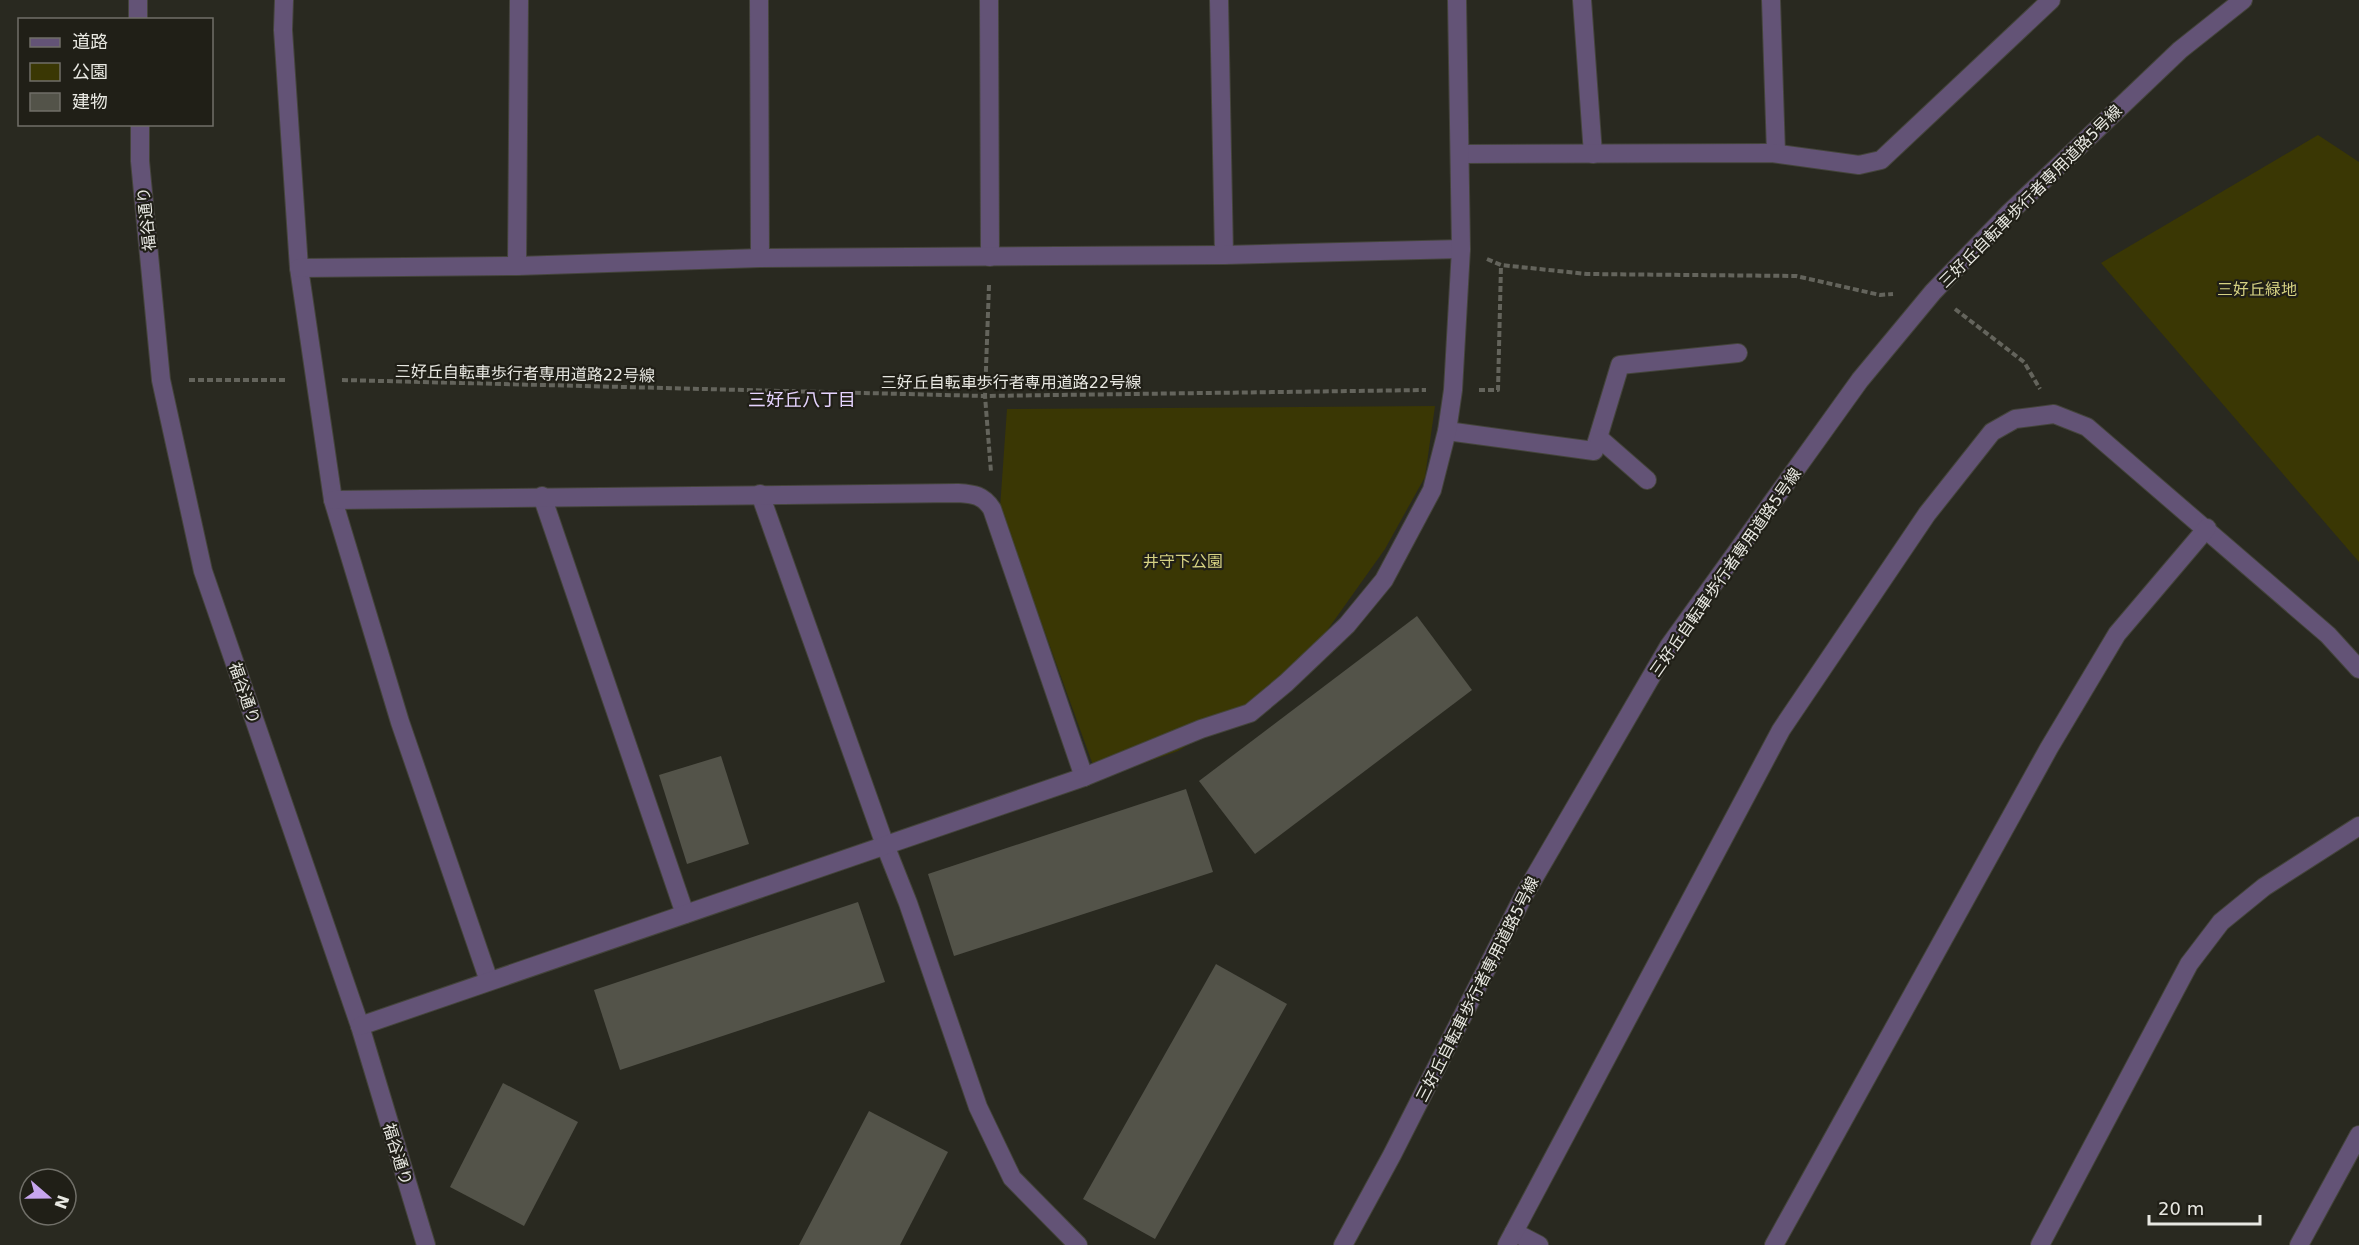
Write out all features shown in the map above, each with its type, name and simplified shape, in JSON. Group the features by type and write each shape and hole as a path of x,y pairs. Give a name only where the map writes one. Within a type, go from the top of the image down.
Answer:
{"street":[{"path":"138,0 138,18"},
{"path":"284,0 283,30 299,268 333,500 400,722 489,981"},
{"path":"517,266 519,0"},
{"path":"759,0 760,258"},
{"path":"989,0 990,257"},
{"path":"1219,0 1224,255"},
{"path":"360,1026 1084,777 1201,729 1250,713 1286,683 1347,625 1384,580 1432,490 1447,431 1453,390 1461,249 1457,0"},
{"path":"1582,0 1593,154"},
{"path":"1771,0 1776,153"},
{"path":"1460,154 1776,153 1858,165 1881,160 2051,0"},
{"name":"三好丘自転車歩行者専用道路5号線","path":"1343,1245 1392,1155 1524,895 1669,646 1860,380 1933,292 2009,213 2180,50 2242,0"},
{"name":"福谷通り","path":"140,126 140,161 162,380 203,571 360,1026 426,1245"},
{"path":"299,268 517,266 760,258 1224,255 1461,249"},
{"path":"1447,431 1594,451 1620,365 1738,353"},
{"path":"1539,1245 1510,1239 1781,730 1927,514 1992,432 2015,419 2054,414 2087,427 2207,528 2328,635 2359,669"},
{"path":"1599,438 1647,480"},
{"path":"333,500 958,493 971,494 985,499 992,509 1084,777"},
{"path":"760,494 908,903 978,1107 1012,1178 1078,1245"},
{"path":"542,496 685,914"},
{"path":"1774,1245 2049,748 2117,634 2207,528"},
{"path":"2040,1245 2189,964 2214,931 2264,887 2359,826"},
{"path":"2299,1245 2359,1135"}],"path":[{"path":"1461,249 1501,264 1587,274 1796,276 1880,295 1933,292 2024,362 2054,414"},
{"path":"985,499 991,476 985,396 990,257"},
{"name":"三好丘自転車歩行者専用道路22号線","path":"162,380 316,379 985,396 1498,390 1501,264"}],"green space":[{"name":"三好丘緑地","path":"2318,135 2359,162 2359,562 2101,263"},
{"name":"井守下公園","path":"1435,406 1425,477 1385,549 1321,639 1256,703 1178,751 1098,779 1000,508 1007,409"}],"building":[{"path":"1417,616 1472,690 1255,854 1199,781"},
{"path":"721,756 749,844 687,864 659,775"},
{"path":"1186,789 1213,872 954,956 928,874"},
{"path":"858,902 885,982 620,1070 594,990"},
{"path":"1216,964 1287,1004 1155,1239 1083,1199"},
{"path":"503,1083 578,1122 524,1226 450,1187"},
{"path":"869,1111 948,1152 900,1245 799,1245"}],"district":[{"name":"三好丘八丁目","path":"802,400"}]}
